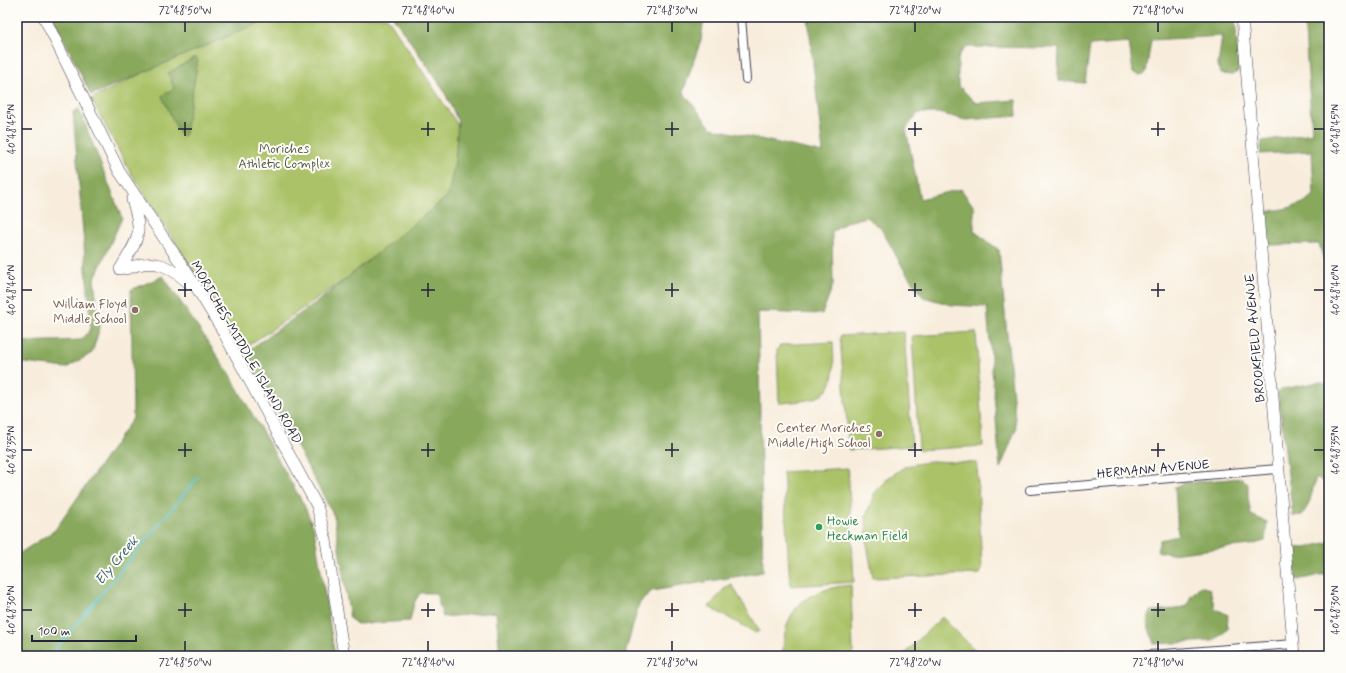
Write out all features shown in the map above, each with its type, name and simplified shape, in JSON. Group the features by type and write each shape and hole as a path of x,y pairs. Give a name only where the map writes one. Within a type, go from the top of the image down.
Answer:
{"main road":[{"name":"MORICHES-MIDDLE ISLAND ROAD","path":"44,17 81,91 106,147 126,182 199,292 236,356 320,513 326,540 344,656"},
{"name":"BROOKFIELD AVENUE","path":"1242,17 1294,656"},
{"path":"126,182 138,217 139,233 136,243 123,269 143,264 159,264 175,272 199,292"}],"street":[{"path":"741,17 746,79"},
{"name":"HERMANN AVENUE","path":"1030,490 1278,469"},
{"path":"1138,656 1293,644"}],"green space":[{"path":"53,17 273,17 91,95"},
{"name":"Moriches Athletic Complex","path":"253,17 387,17 493,179 243,349 129,170 91,99"},
{"path":"393,17 704,17 701,40 683,92 711,128 823,153 808,17 1235,17 1239,71 1232,75 1221,74 1218,65 1222,36 1151,40 1146,73 1140,75 1133,73 1129,42 1090,45 1085,83 1058,81 1059,48 965,47 958,57 958,85 976,103 1016,100 1017,116 966,120 939,113 918,113 906,129 920,199 961,189 974,207 974,231 999,250 1016,429 1000,469 987,307 952,305 923,297 906,273 880,227 866,217 847,222 832,232 833,285 822,314 758,312 763,572 652,591 639,604 626,651 626,656 500,656 496,612 443,617 436,593 420,593 414,603 410,621 357,624 350,619 334,516 249,357 250,349 321,299 448,196 455,161 458,121 442,87"},
{"path":"1304,17 1329,17 1329,276 1319,244 1268,245 1265,241 1265,212 1285,209 1303,203 1314,195 1312,151 1260,154 1262,141 1312,133"},
{"path":"196,57 198,60 185,133 183,136 179,133 162,96 174,88 168,73"},
{"path":"79,109 122,218 94,280 100,327 92,353 66,368 17,362 17,342 81,340 91,329 73,112"},
{"path":"163,276 230,375 304,505 314,529 335,656 17,656 17,555 55,530 133,418 131,290"},
{"path":"904,332 912,446 849,450 840,336"},
{"path":"976,332 983,446 919,450 912,336"},
{"path":"833,342 833,373 831,383 827,390 820,396 810,399 779,403 777,350 780,345"},
{"path":"1319,382 1329,385 1329,485 1316,477 1309,504 1302,515 1293,516 1278,393 1282,389"},
{"path":"932,461 977,463 982,569 979,574 873,578 867,544 866,516 874,494 888,478 906,466"},
{"name":"Howie Heckman Field","path":"848,468 854,582 790,586 783,472"},
{"path":"1242,478 1248,484 1248,497 1251,515 1267,522 1265,541 1250,545 1170,554 1157,551 1160,540 1178,536 1175,487 1183,483"},
{"path":"1329,542 1329,573 1297,580 1289,547 1305,548"},
{"path":"732,585 758,628 759,631 756,633 709,607 724,589"},
{"path":"851,585 853,653 850,656 783,655 787,625 792,614 800,604 809,597 821,591"},
{"path":"1200,586 1210,589 1215,608 1228,615 1227,630 1213,641 1154,644 1147,622 1151,611 1176,609 1187,606 1191,596"},
{"path":"942,617 981,656 902,656"}],"waterway":[{"name":"Ely Creek","path":"50,656 198,477"}],"place":[{"name":"William Floyd Middle School","path":"135,310"},
{"name":"Center Moriches Middle/High School","path":"879,434"},
{"name":"Howie Heckman Field","path":"819,527"}]}
